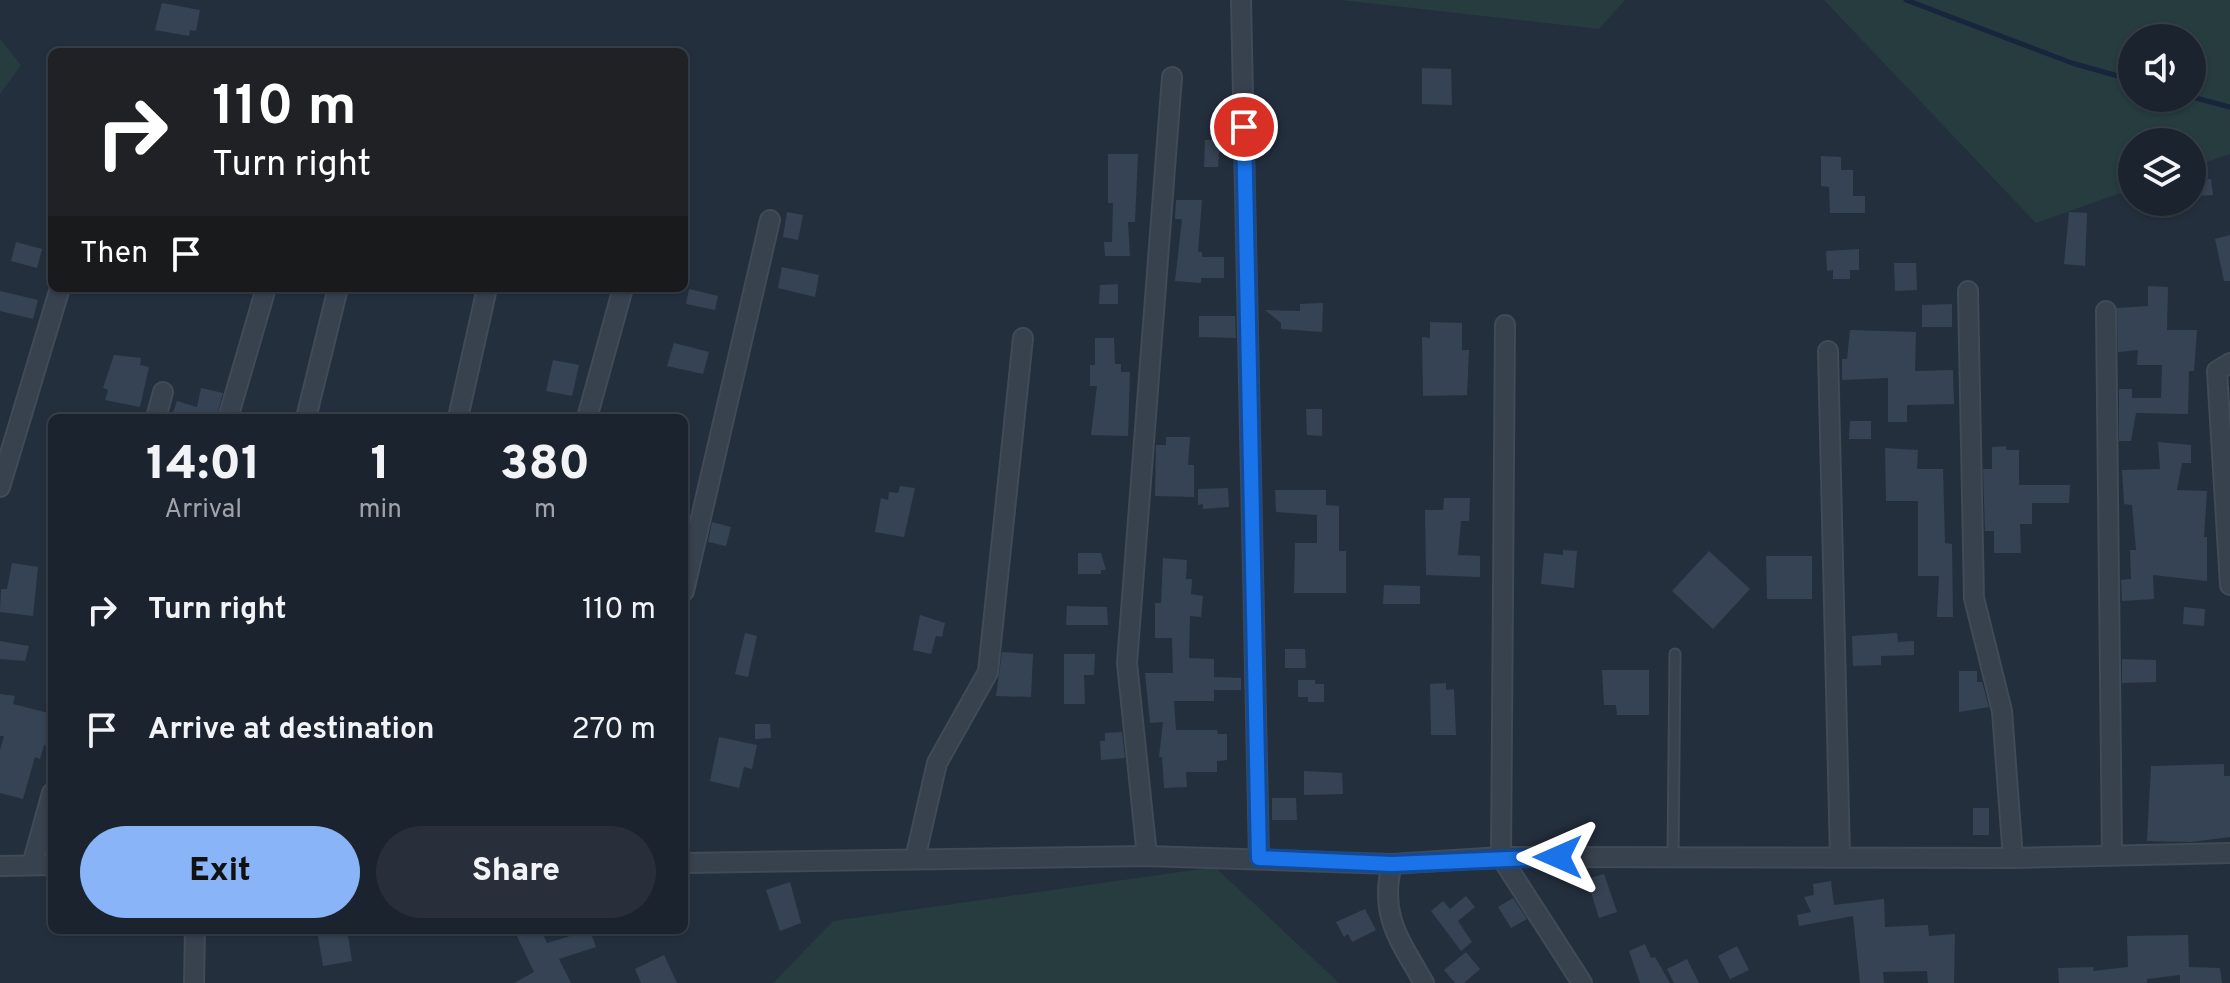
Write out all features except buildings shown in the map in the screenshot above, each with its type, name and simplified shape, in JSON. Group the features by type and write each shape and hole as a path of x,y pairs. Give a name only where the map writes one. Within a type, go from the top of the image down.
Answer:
{"street":[{"path":"1241,0 1259,858"},
{"path":"1147,856 1127,663 1172,77"},
{"path":"688,574 770,220"},
{"path":"1968,291 1974,598 2002,711 2013,858"},
{"path":"0,487 59,292"},
{"path":"229,414 265,292"},
{"path":"307,414 337,292"},
{"path":"459,414 486,292"},
{"path":"588,414 622,292"},
{"path":"2106,311 2112,855"},
{"path":"1505,325 1501,857 1582,983"},
{"path":"915,859 937,763 988,672 1023,338"},
{"path":"1828,351 1840,857"},
{"path":"2230,363 2217,371 2230,585"},
{"path":"157,414 163,392"},
{"path":"32,865 48,807"},
{"path":"688,863 1147,856 1392,864 1501,857 2013,858 2230,853"},
{"path":"1392,864 1385,892 1391,926 1424,983"},
{"path":"0,866 48,865"},
{"path":"194,983 195,934"}],"lane":[{"path":"1673,857 1675,654"}],"green space":[{"path":"1341,0 1625,0 1599,29"},
{"path":"1824,0 2230,0 2230,154 2206,162 2206,128 2118,128 2118,194 2036,223"},
{"path":"0,39 21,65 0,94"},
{"path":"1215,867 1339,983 773,983 833,921"}],"waterway":[{"path":"1906,0 2072,63 2118,76"},
{"path":"2206,101 2230,107"}],"route":[{"path":"1244,127 1259,858 1392,864 1501,857 1558,857"}]}
